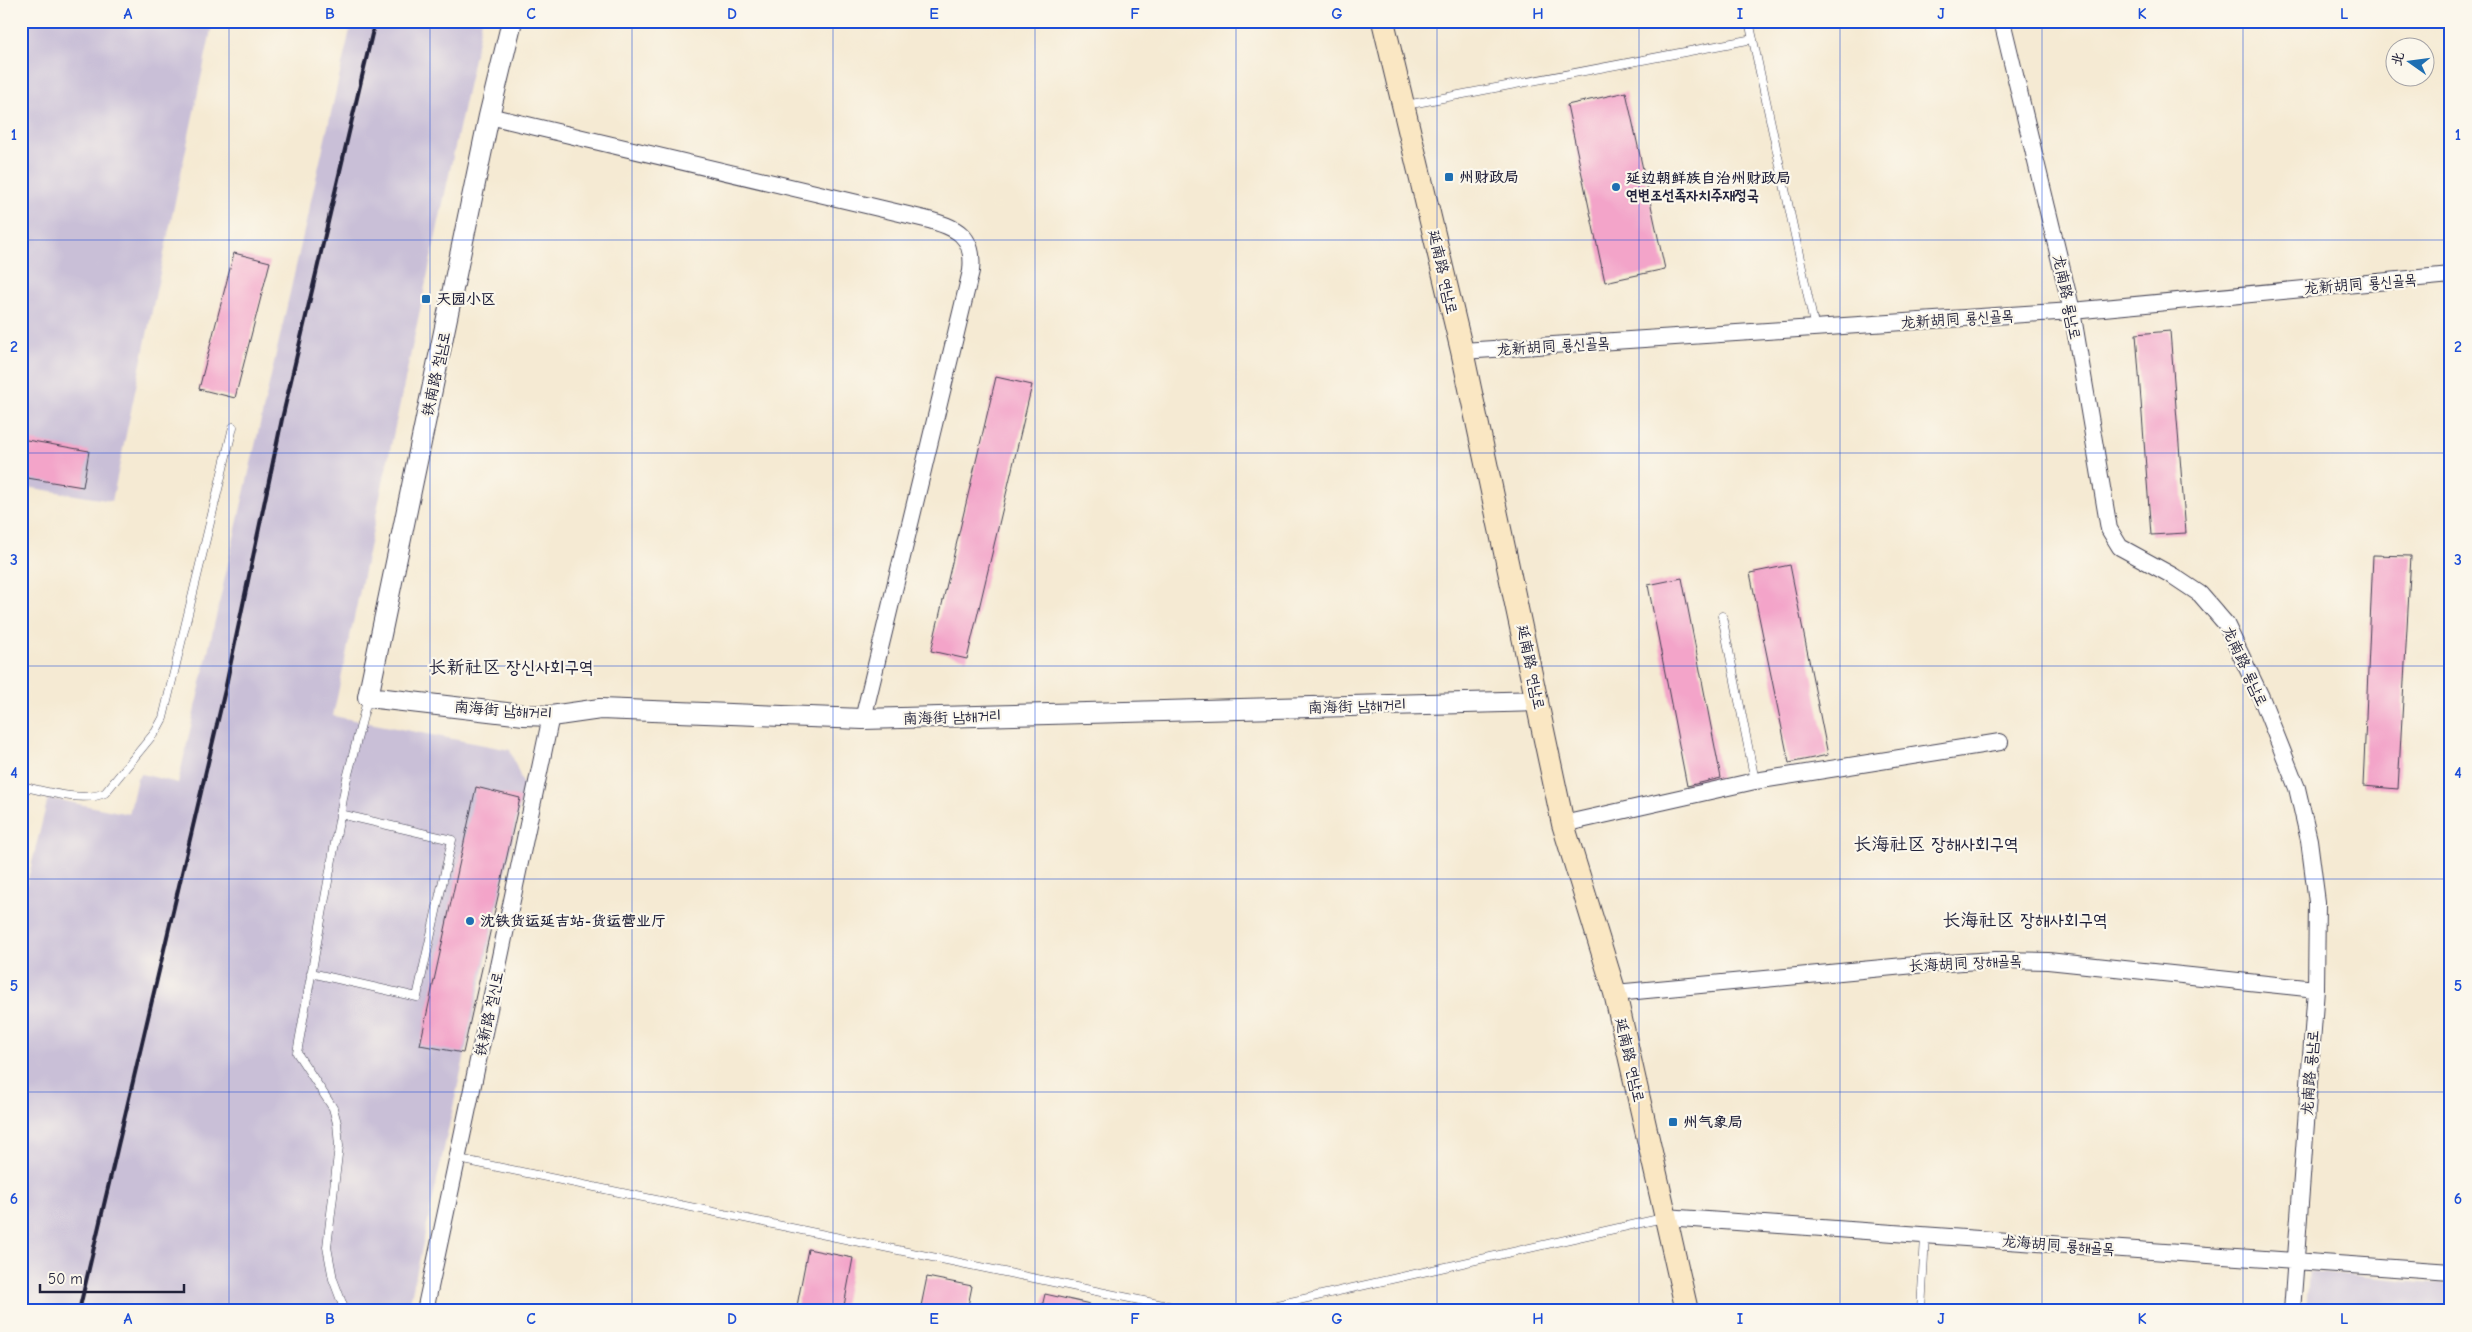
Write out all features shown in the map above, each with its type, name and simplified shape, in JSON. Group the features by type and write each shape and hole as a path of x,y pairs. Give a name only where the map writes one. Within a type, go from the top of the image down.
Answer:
{"main road":[{"name":"延南路 연남로","path":"1383,21 1462,351 1563,824 1615,993 1687,1311"}],"street":[{"name":"铁南路 철남로","path":"368,697 489,116 512,21"},
{"name":"龙南路 룡남로","path":"2002,21 2072,311 2109,529 2120,546 2173,576 2200,594 2226,624 2261,697 2297,788 2309,840 2317,902 2316,989 2292,1311"},
{"path":"489,116 925,219 959,231 969,245 972,257 971,271 863,719"},
{"name":"龙新胡同 룡신골목","path":"1462,351 2072,311 2451,275"},
{"name":"南海街 남해거리","path":"368,697 551,716 600,709 863,719 1538,702"},
{"name":"铁新路 철신로","path":"425,1311 459,1159 551,716"},
{"path":"1563,824 1755,781 2000,742"},
{"name":"长海胡同 장해골목","path":"1615,993 1915,965 1995,960 2048,961 2316,989"},
{"name":"龙海胡同 룡해골목","path":"1666,1217 2451,1272"}],"lane":[{"path":"1749,21 1815,329"},
{"path":"1404,105 1753,40"},
{"path":"21,786 50,792 96,797 105,793 156,731 165,711 233,427"},
{"path":"1722,616 1755,781"},
{"path":"345,1311 332,1279 328,1247 338,1146 337,1123 333,1108 297,1053 346,782 368,697"},
{"path":"311,973 417,997 452,840 340,814"},
{"path":"459,1159 1192,1311"},
{"path":"1250,1311 1666,1217"},
{"path":"1921,1311 1925,1236"}],"shaded area":[{"path":"21,21 213,21 112,501 21,486"},
{"path":"352,21 482,21 333,716 510,750 524,787 408,1311 21,1311 21,907 48,798 129,814 137,778 142,774 178,783"},
{"path":"2309,1271 2451,1285 2451,1311 2306,1311"}],"building":[{"name":"延边朝鲜族自治州财政局 연변조선족자치주재정국","path":"1626,92 1665,269 1605,282 1567,105"},
{"path":"234,253 270,262 235,398 199,389"},
{"path":"2170,331 2186,533 2151,535 2136,334"},
{"path":"996,377 1032,385 967,659 931,651"},
{"path":"21,439 89,451 83,487 21,477"},
{"path":"2373,555 2411,556 2398,789 2363,786"},
{"path":"1790,565 1828,755 1789,763 1750,573"},
{"path":"1682,578 1721,778 1687,786 1648,585"},
{"name":"沈铁货运延吉站-货运营业厅","path":"476,787 520,798 463,1053 420,1045"},
{"path":"808,1249 853,1258 843,1311 796,1311"},
{"path":"927,1277 972,1286 967,1311 920,1311"},
{"path":"1045,1294 1090,1304 1089,1311 1041,1311"}],"railway":[{"path":"79,1311 225,690 282,419 375,21"}],"place":[{"name":"州财政局","path":"1449,177"},
{"name":"延边朝鲜族自治州财政局 연변조선족자치주재정국","path":"1616,187"},
{"name":"天园小区","path":"426,299"},
{"name":"沈铁货运延吉站-货运营业厅","path":"470,921"},
{"name":"州气象局","path":"1673,1122"}],"district":[{"name":"长新社区 장신사회구역","path":"511,667"},
{"name":"长海社区 장해사회구역","path":"1936,844"},
{"name":"长海社区 장해사회구역","path":"2025,920"}]}
